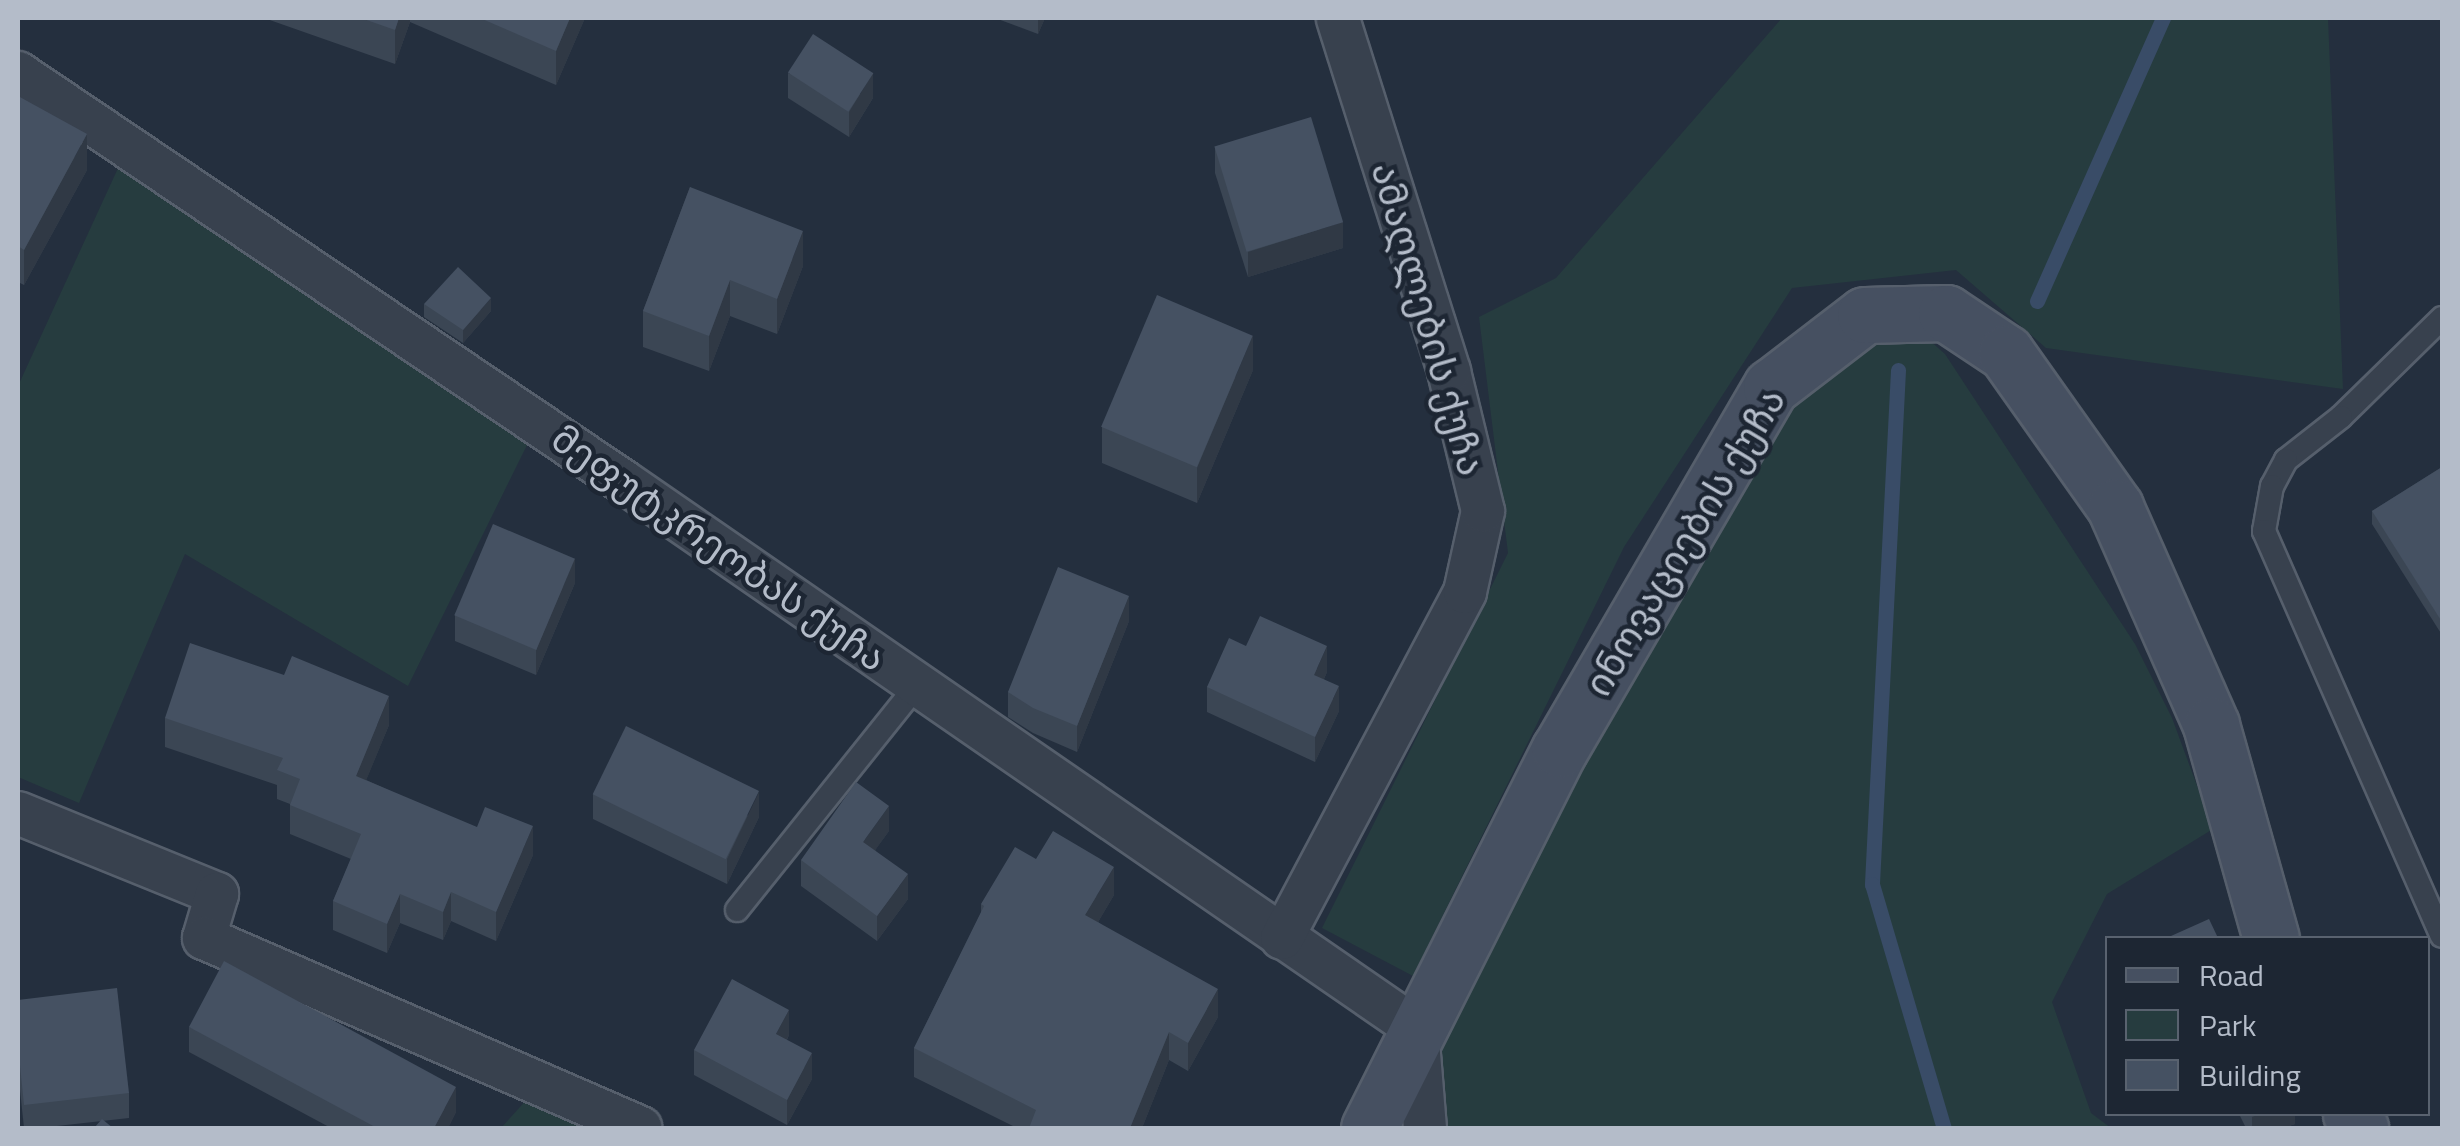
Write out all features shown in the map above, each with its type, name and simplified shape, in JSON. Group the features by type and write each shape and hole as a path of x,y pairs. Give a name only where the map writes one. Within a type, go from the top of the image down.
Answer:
{"street":[{"name":"ამაღლების ქუჩა","path":"1282,938 1465,592 1483,511 1449,372 1338,18"},
{"name":"მეფუტკრეობას ქუჩა","path":"18,72 1417,1029"},
{"name":"ინოვაციების ქუჩა","path":"1369,1128 1560,749 1772,388 1864,315 1946,313 2006,353 2115,507 2211,725 2270,936"},
{"path":"18,812 216,894 204,938 640,1128"},
{"path":"1417,1029 1425,1128"}],"lane":[{"path":"2442,318 2341,418 2286,460 2272,486 2264,531 2438,905 2442,936"},
{"path":"737,910 916,685"}],"green space":[{"path":"1782,18 2328,18 2343,389 2046,348 1956,270 1792,288 1624,547 1413,976 1322,928 1508,553 1479,317 1556,278"},
{"path":"119,166 530,439 408,686 185,554 79,803 18,777 18,386"},
{"path":"1920,332 1945,354 2135,644 2172,718 2213,829 2107,894 2052,1002 2091,1113 2111,1128 1442,1128 1439,1027 1783,398 1867,340"},
{"path":"529,1097 589,1128 501,1128"}],"building":[{"path":"361,18 399,18 395,30"},
{"path":"480,18 570,18 556,51"},
{"path":"813,34 873,73 848,112 788,73"},
{"path":"18,96 87,134 24,250 18,246"},
{"path":"1311,117 1343,222 1247,252 1214,147"},
{"path":"690,187 803,231 777,299 730,280 709,336 643,311"},
{"path":"458,267 491,298 463,330 424,304"},
{"path":"1157,295 1253,336 1197,467 1101,427"},
{"path":"2442,467 2442,622 2372,511"},
{"path":"493,524 575,559 536,650 454,615"},
{"path":"1058,567 1129,596 1077,726 1033,708 1008,692"},
{"path":"1260,616 1327,646 1314,675 1339,686 1315,737 1207,687 1229,638 1246,646"},
{"path":"190,643 284,675 292,656 389,696 356,776 477,827 485,807 533,826 496,912 451,892 443,912 400,894 387,924 333,901 361,834 290,805 300,779 277,770 283,758 165,718"},
{"path":"626,726 759,791 726,859 593,794"},
{"path":"856,782 889,806 863,842 908,874 877,916 801,860"},
{"path":"1053,831 1114,867 1085,915 1218,989 1188,1043 1169,1032 1130,1128 1029,1128 1036,1110 914,1048 984,906 981,904 1015,847 1036,859"},
{"path":"2209,919 2217,936 2171,936"},
{"path":"224,961 456,1087 434,1128 377,1128 189,1027"},
{"path":"732,979 789,1010 776,1034 812,1053 787,1100 694,1050"},
{"path":"117,988 129,1093 24,1105 18,1000"},
{"path":"102,1119 113,1128 94,1128"}],"waterway":[{"path":"2037,301 2163,18"},
{"path":"1898,370 1872,884 1944,1128"}]}
